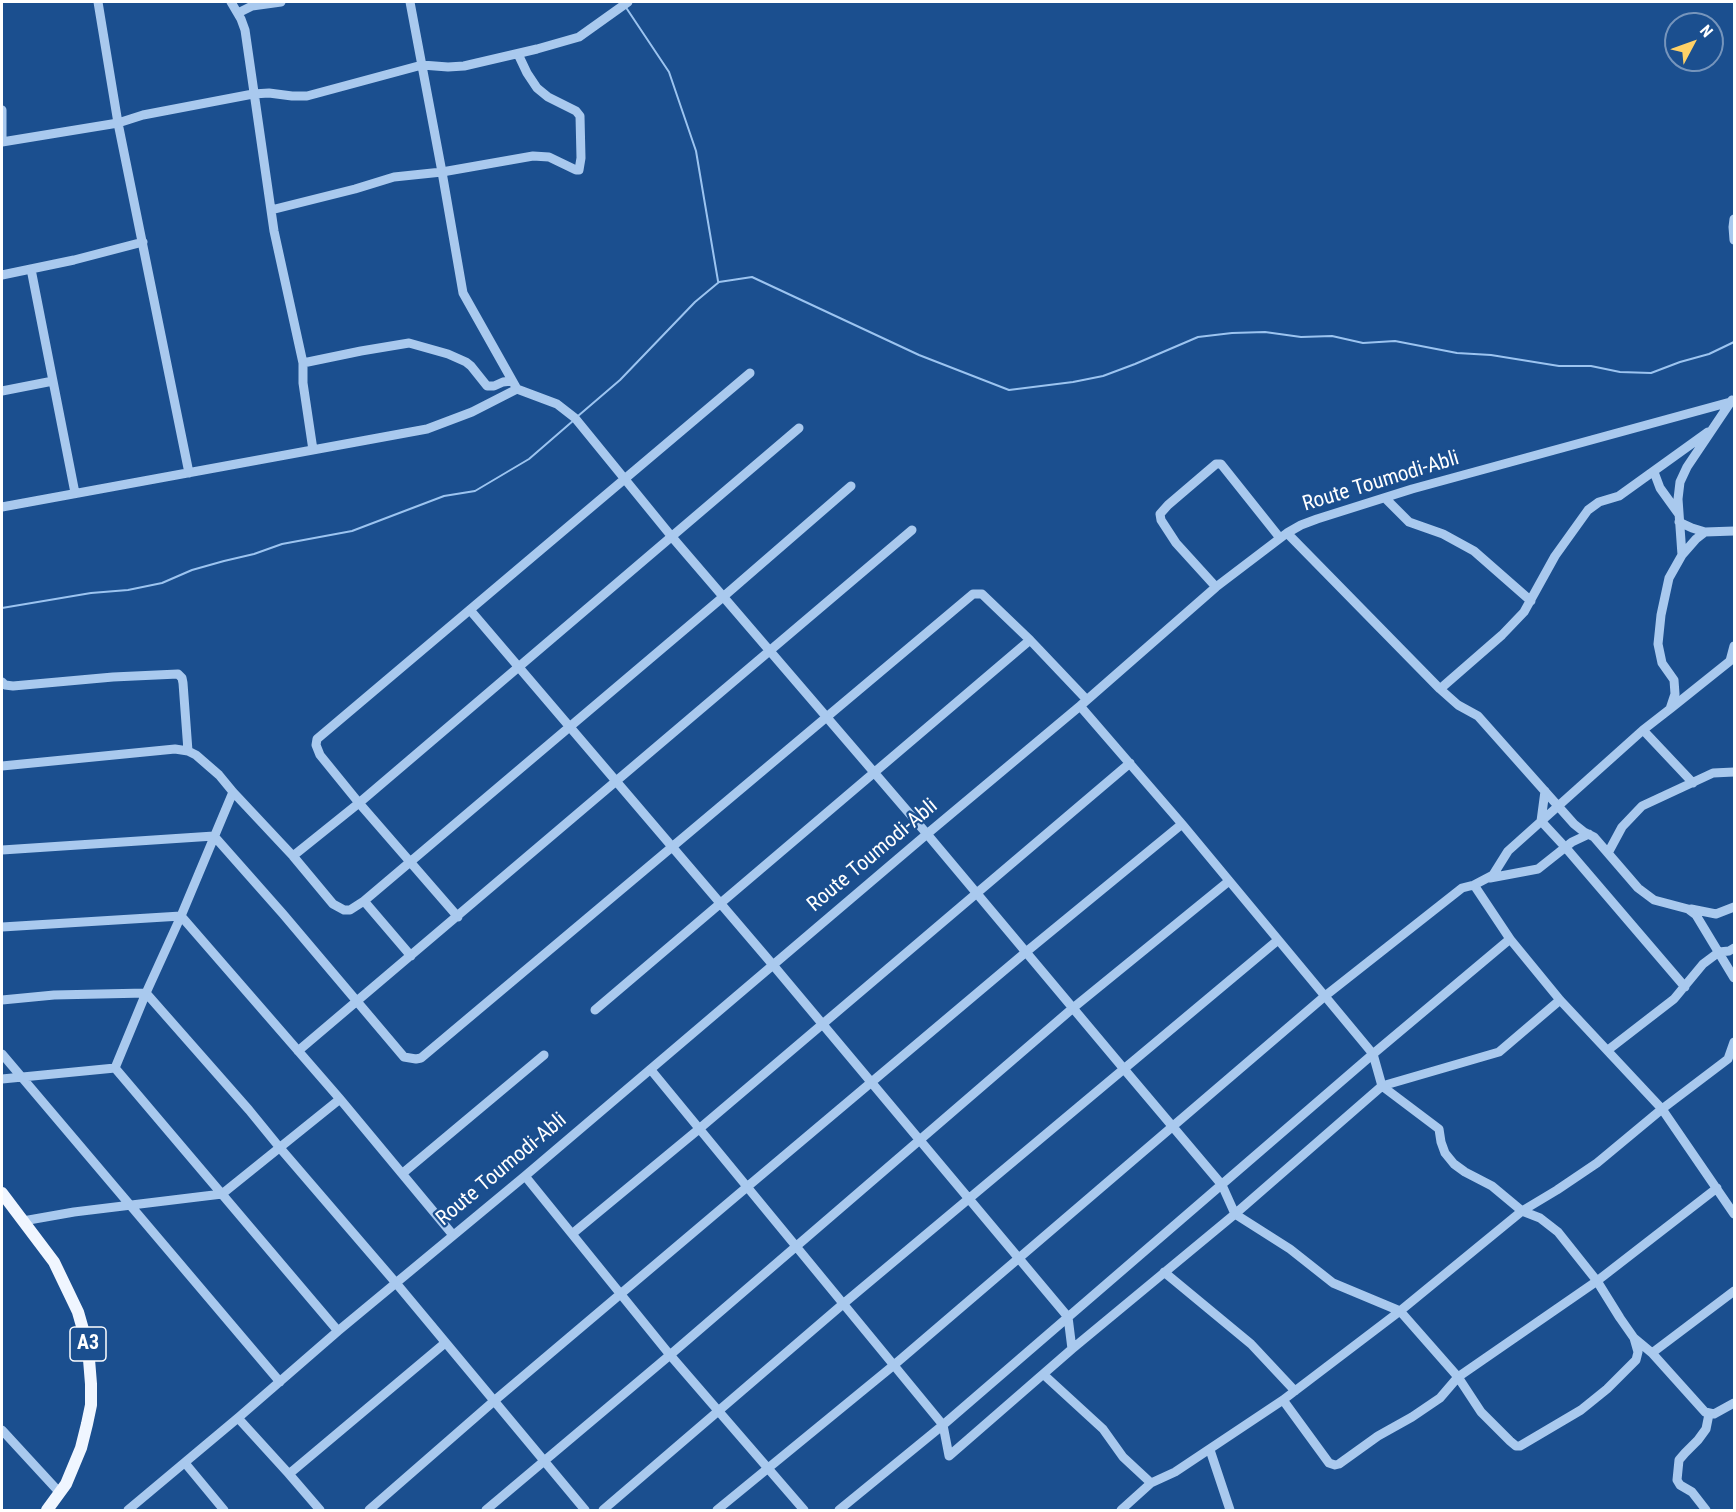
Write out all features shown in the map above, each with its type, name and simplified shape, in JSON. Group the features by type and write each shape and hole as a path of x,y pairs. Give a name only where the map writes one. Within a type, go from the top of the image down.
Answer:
{"main road":[{"name":"A3","path":"2,1193 54,1262 64,1279 78,1312 88,1347 91,1405 81,1448 66,1484 47,1510"}],"street":[{"path":"98,2 118,123 189,473"},
{"path":"231,2 245,30 271,210 303,363 303,383 313,450"},
{"path":"238,13 252,6 281,2"},
{"path":"411,2 463,294 515,385"},
{"path":"2,142 118,123 142,115 253,94 307,96 422,65 457,67 518,54 579,38 628,2"},
{"path":"271,210 394,177 442,172 540,155 560,161 576,170 579,169 580,116 576,111 537,88 518,54"},
{"path":"2,110 2,137"},
{"path":"1734,219 1734,240"},
{"path":"2,275 143,242"},
{"path":"31,269 75,493"},
{"path":"303,363 409,343 448,354 466,362 487,386 503,382 515,385 542,397 575,417 672,537 927,834 1222,1185 1235,1214 1290,1249 1333,1283 1400,1311 1458,1377 1481,1412 1516,1446 1520,1446 1581,1410 1607,1389 1636,1360 1638,1352 1634,1338"},
{"path":"458,916 320,756 316,745 317,739 750,373"},
{"path":"2,391 53,381"},
{"path":"2,507 427,429 472,412 515,385"},
{"path":"1682,555 1678,499 1680,482 1687,467 1733,400"},
{"name":"Route Toumodi-Abli","path":"129,1510 338,1331 651,1070 1084,703 1216,587 1284,536 1300,525 1385,498 1733,400"},
{"path":"294,856 519,668 799,428"},
{"path":"1440,689 1515,622 1531,601 1555,556 1588,510 1599,502 1619,496 1712,429"},
{"path":"1216,587 1176,543 1161,520 1160,514 1216,464 1221,464 1284,536 1440,689 1458,705 1478,716 1578,828 1594,837 1629,879 1648,896 1672,905 1716,914 1734,907"},
{"path":"1654,472 1660,488 1679,517 1692,528 1706,532 1734,531"},
{"path":"2,766 175,749 188,751 210,765 294,856 333,904 344,910 350,910 411,862 851,486"},
{"path":"1385,498 1409,522 1437,532 1474,551 1531,601"},
{"path":"298,1051 912,530"},
{"path":"1670,709 1675,694 1674,680 1662,663 1658,644 1660,615 1669,578 1682,555 1696,539 1706,532"},
{"path":"214,836 284,914 404,1057 421,1058 973,594 982,594 1030,640 1084,703 1130,763 1373,1054 1382,1086 1439,1129 1440,1142 1454,1164 1492,1186 1522,1211 1540,1218 1558,1232 1597,1281 1634,1338 1652,1353 1705,1412 1714,1414 1734,1403"},
{"path":"470,610 721,903 1068,1317 1072,1349"},
{"path":"596,1010 1030,640"},
{"path":"1487,879 1498,869 1508,851 1541,821 1643,730 1730,661 1734,646"},
{"path":"2,682 13,686 178,674 183,682 188,751"},
{"path":"1643,730 1693,783"},
{"path":"572,1234 1130,763"},
{"path":"1608,853 1622,827 1641,806 1713,773 1734,772"},
{"path":"1541,821 1545,791"},
{"path":"115,1068 233,792"},
{"path":"1541,821 1685,987"},
{"path":"369,1510 747,1187 1182,824"},
{"path":"717,1510 894,1365 1325,996 1462,888 1487,879 1538,869 1576,839 1589,834"},
{"path":"2,850 214,836"},
{"path":"486,1510 1073,1008 1229,882"},
{"path":"1474,885 1510,939 1560,1000 1662,1109 1734,1214"},
{"path":"364,901 411,956"},
{"path":"1688,909 1696,915 1734,978"},
{"path":"2,927 181,916"},
{"path":"181,916 340,1099 453,1234"},
{"path":"838,1510 943,1425 1373,1054 1510,939"},
{"path":"603,1510 843,1304 1278,940"},
{"path":"1608,1050 1674,999 1692,980 1696,971 1719,952 1734,948"},
{"path":"2,1000 54,995 146,993 396,1283 585,1510"},
{"path":"651,1070 943,1425 949,1456 1072,1349 1235,1214 1382,1086 1499,1052 1560,1000"},
{"path":"1121,1510 1151,1483 1175,1472 1283,1400 1400,1311 1522,1211 1598,1163 1662,1109 1728,1059 1734,1042"},
{"path":"2,1054 280,1382"},
{"path":"403,1173 544,1055"},
{"path":"1728,1059 1734,1068"},
{"path":"2,1078 115,1068"},
{"path":"115,1068 338,1331"},
{"path":"23,1221 74,1212 222,1194 340,1099"},
{"path":"525,1176 670,1355 804,1510"},
{"path":"1283,1400 1329,1463 1339,1464 1378,1436 1440,1398 1458,1377 1597,1281 1717,1188"},
{"path":"1164,1272 1251,1344 1295,1391"},
{"path":"1652,1353 1734,1291"},
{"path":"290,1474 445,1343"},
{"path":"1043,1374 1103,1429 1123,1456 1151,1483"},
{"path":"1706,1510 1692,1492 1680,1485 1677,1480 1679,1460 1706,1429 1709,1414"},
{"path":"238,1418 320,1510"},
{"path":"2,1430 60,1493"},
{"path":"1210,1449 1230,1510"},
{"path":"185,1463 224,1510"}],"waterway":[{"path":"625,6 669,72 696,151 718,281"},
{"path":"578,416 620,380 695,302 719,282 752,277 919,355 1009,390 1103,376 1198,337 1232,333 1265,332 1301,337 1332,336 1363,343 1395,341 1457,353 1491,355 1559,366 1591,366 1620,372 1651,373 1709,354 1734,342"},
{"path":"2,608 162,583 192,570 254,554 282,544 352,531 444,496 475,491 529,459 574,420"}]}
